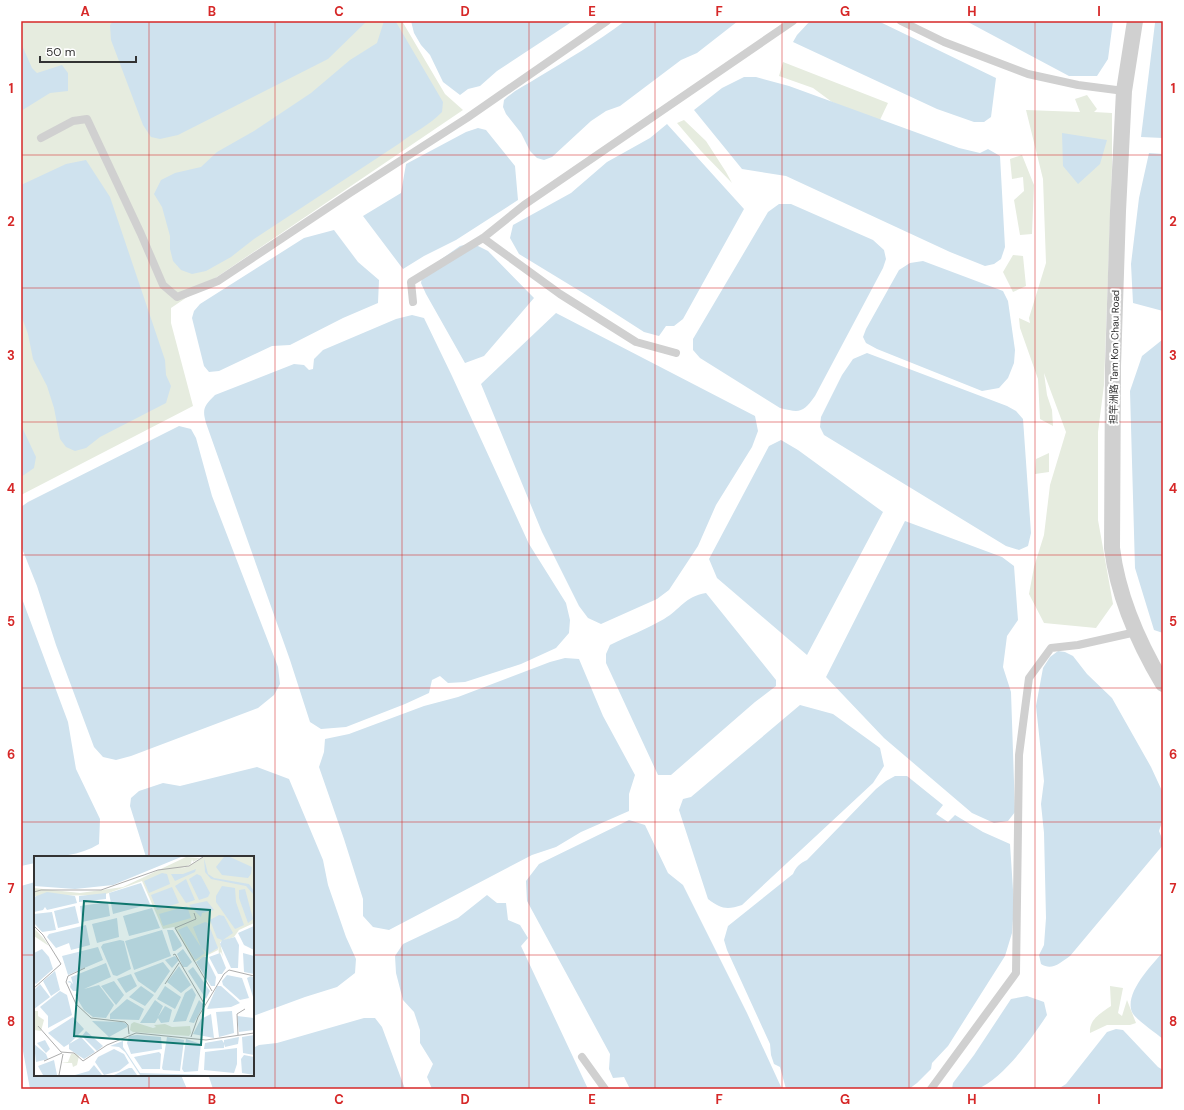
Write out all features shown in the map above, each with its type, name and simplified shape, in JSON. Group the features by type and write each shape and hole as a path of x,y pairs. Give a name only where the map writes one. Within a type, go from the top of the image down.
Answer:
{"street":[{"name":"担竿洲路 Tam Kon Chau Road","path":"1134,21 1124,91 1118,211 1113,366 1112,548 1116,575 1126,609 1136,632 1163,684"}],"lane":[{"path":"41,138 73,122 87,119 138,227 163,285 177,297 218,282 350,193 467,118 607,21"},
{"path":"413,302 411,282 483,238 524,205 793,21"},
{"path":"901,21 944,42 1028,74 1078,85 1124,91"},
{"path":"483,238 560,294 636,342 676,353"},
{"path":"931,1089 1016,973 1019,755 1029,678 1051,648 1078,645 1136,632"},
{"path":"582,1057 605,1089"}],"shaded area":[{"path":"21,21 402,21 445,94 463,110 171,308 171,323 193,406 21,495"},
{"path":"783,62 888,103 879,122 832,102 813,88 779,76"},
{"path":"1087,95 1097,109 1094,112 1112,113 1112,167 1104,385 1098,432 1098,520 1113,604 1096,628 1044,623 1029,594 1034,567 1044,535 1050,485 1066,432 1044,373 1047,395 1052,410 1053,426 1040,419 1038,379 1020,328 1019,318 1030,323 1029,318 1046,263 1043,179 1026,110 1080,112 1075,99"},
{"path":"684,120 706,141 732,183 701,151 677,123"},
{"path":"1022,155 1034,185 1032,234 1020,235 1014,200 1024,191 1023,177 1012,179 1010,159"},
{"path":"1013,255 1023,256 1026,286 1013,292 1003,272"},
{"path":"1049,453 1049,472 1035,474 1036,459"},
{"path":"1110,986 1123,988 1118,1013 1122,1016 1127,1000 1136,1023 1130,1025 1107,1025 1090,1033 1091,1024 1094,1020 1111,1006"}],"water":[{"path":"113,21 367,21 328,59 178,135 160,139 151,137 143,125 111,40 110,25"},
{"path":"384,21 396,22 443,102 442,112 427,125 254,239 231,257 206,271 192,274 181,270 173,261 170,249 170,236 162,207 154,194 161,180 175,173 201,167 217,152 254,131 311,93 350,60 377,43"},
{"path":"411,21 573,21 497,71 480,86 468,89 460,95 443,82 430,55 421,45 414,33"},
{"path":"625,21 738,21 697,53 681,60 620,106 606,111 591,121 552,157 544,160 537,158 530,151 521,133 506,114 503,107 504,100 515,91 582,51"},
{"path":"810,21 878,21 996,78 991,117 984,122 974,122 937,109 793,42 797,35"},
{"path":"966,21 1113,21 1108,59 1097,76 1069,76"},
{"path":"1156,21 1163,21 1163,138 1141,137"},
{"path":"21,43 32,68 37,73 62,65 68,73 68,91 50,93 21,111"},
{"path":"744,77 756,77 789,86 959,148 980,153 988,149 1000,156 1005,247 1001,259 994,264 985,266 950,252 786,176 742,169 694,110 722,88"},
{"path":"667,124 744,209 683,319 674,326 666,326 659,336 644,332 519,254 510,238 513,225 571,193 607,162 650,138"},
{"path":"478,128 486,130 515,166 518,200 456,240 424,256 403,269 363,216 401,193 406,164 466,132"},
{"path":"1062,133 1107,140 1100,164 1078,184 1063,166"},
{"path":"1149,153 1163,154 1163,311 1133,303 1131,264 1139,198"},
{"path":"86,160 110,197 165,360 166,375 171,386 166,403 100,437 86,448 75,451 66,447 60,439 54,408 47,386 33,359 28,334 21,315 21,185 66,164"},
{"path":"779,204 791,204 873,240 884,250 886,259 883,268 815,396 804,409 797,411 780,408 700,358 693,350 693,339 768,212"},
{"path":"334,230 358,262 379,280 378,303 343,318 290,345 272,346 219,371 209,372 204,366 192,318 194,311 200,304 304,238"},
{"path":"472,243 488,251 534,298 484,356 465,363 421,283 423,272 460,246"},
{"path":"923,261 1003,291 1008,301 1015,350 1014,363 1008,378 999,388 982,391 877,349 866,343 863,337 866,329 899,270 910,263"},
{"path":"556,313 755,416 758,431 752,447 716,505 698,546 669,590 657,599 601,624 588,618 579,606 542,532 481,384"},
{"path":"412,315 424,318 529,544 566,603 570,620 569,633 556,648 521,664 465,682 448,683 440,676 432,680 429,693 405,704 346,727 321,729 310,722 290,660 206,423 204,411 208,402 215,395 294,364 304,365 309,370 313,369 314,359 323,350 396,319"},
{"path":"1162,340 1163,633 1154,630 1135,568 1130,391 1142,356"},
{"path":"867,353 1007,406 1016,411 1023,419 1031,533 1028,546 1019,550 1006,546 824,435 820,427 821,417 842,375 853,359"},
{"path":"21,425 36,457 34,468 21,477"},
{"path":"179,426 191,429 196,438 212,496 278,667 280,684 274,695 258,708 131,756 116,760 103,757 94,747 56,645 37,586 21,546 21,507 28,502"},
{"path":"781,440 798,450 883,512 807,655 717,578 709,559 769,446"},
{"path":"905,521 1002,557 1014,566 1018,620 1007,636 1003,667 1011,692 1015,812 1008,821 994,823 972,813 884,738 826,677"},
{"path":"706,593 776,680 776,686 755,702 671,775 658,775 606,663 606,654 610,645 658,623 688,600"},
{"path":"21,596 68,722 76,769 100,819 99,844 84,851 60,856 34,856 34,863 21,866"},
{"path":"1058,651 1065,652 1073,656 1087,674 1112,698 1151,767 1163,793 1163,819 1159,831 1163,845 1070,956 1056,965 1049,967 1041,964 1039,955 1044,945 1046,918 1044,833 1041,804 1044,781 1036,706 1043,668 1050,657"},
{"path":"565,658 579,659 603,716 635,775 629,794 629,811 581,832 556,847 532,855 389,930 373,927 363,916 363,899 319,767 324,752 325,739 349,734 424,706 458,697 550,662"},
{"path":"800,705 833,714 880,748 884,766 873,783 742,905 732,908 721,907 708,899 679,810 683,799 691,797"},
{"path":"257,767 289,779 323,860 328,885 346,937 356,959 355,973 337,987 254,1016 254,856 146,856 130,806 131,798 139,791 163,783 180,786"},
{"path":"895,776 907,776 943,805 936,814 948,822 955,815 983,832 1010,844 1014,905 1012,933 1005,956 948,1046 932,1063 931,1069 909,1089 786,1089 780,1067 774,1064 770,1044 727,950 724,940 728,926 793,874 795,869 802,862 807,860 876,789"},
{"path":"629,820 645,825 668,873 683,885 747,1013 782,1089 630,1089 624,1077 613,1078 609,1069 610,1054 527,901 526,881 539,864"},
{"path":"34,882 34,1076 181,1076 187,1089 30,1089 21,1040 21,886"},
{"path":"487,895 497,903 506,903 508,920 520,925 528,938 521,946 588,1089 432,1089 427,1077 433,1064 420,1043 420,1030 414,1012 403,1000 396,973 395,956 403,944 458,918"},
{"path":"1163,952 1163,1039 1134,1015 1131,1004 1135,988"},
{"path":"1027,996 1044,1002 1047,1015 1025,1046 1007,1067 987,1084 974,1090 952,1089 953,1083 974,1055 1011,999"},
{"path":"364,1018 375,1018 382,1027 405,1089 213,1089 210,1076 254,1076 254,1048 259,1045 277,1043"},
{"path":"1116,1029 1123,1030 1158,1067 1163,1070 1163,1089 1058,1089 1066,1084 1107,1032"}]}
